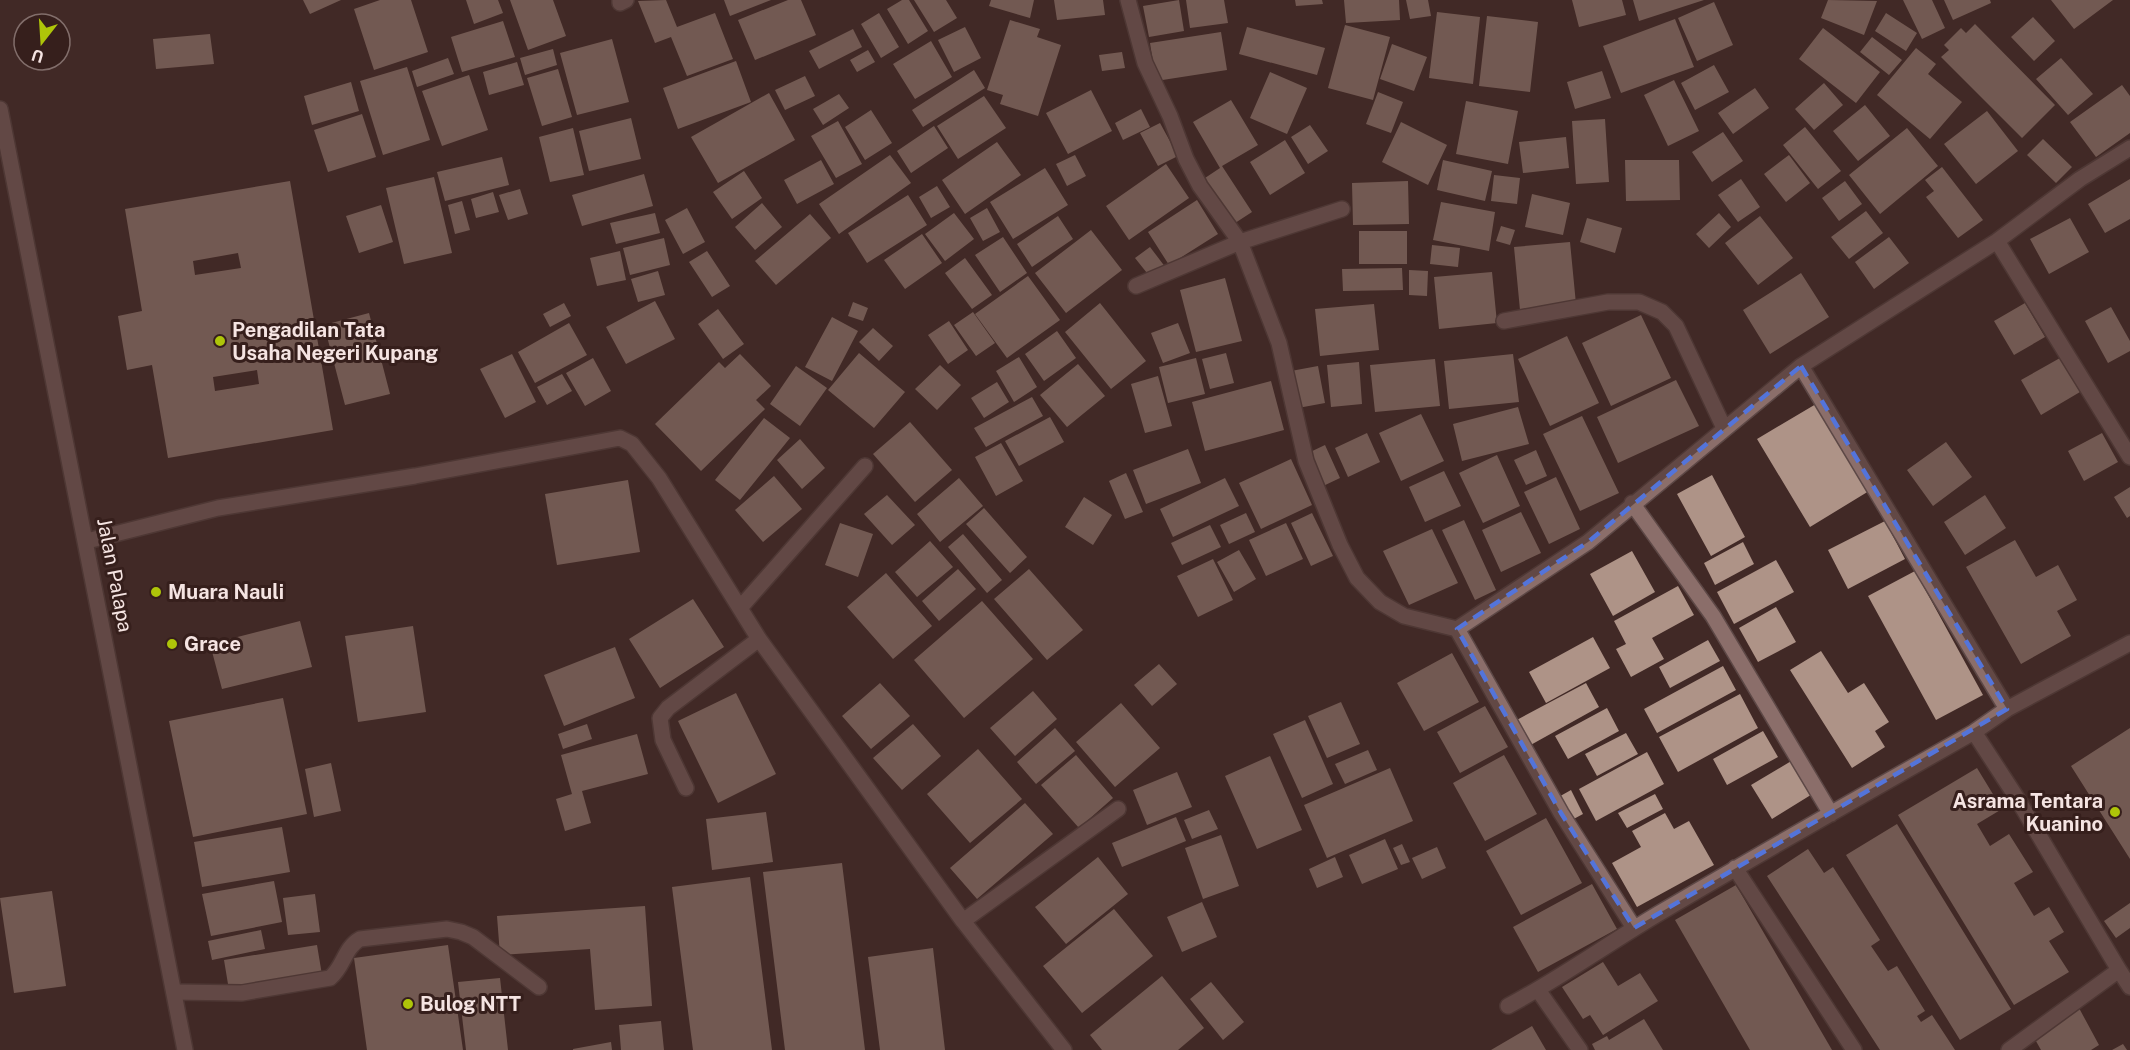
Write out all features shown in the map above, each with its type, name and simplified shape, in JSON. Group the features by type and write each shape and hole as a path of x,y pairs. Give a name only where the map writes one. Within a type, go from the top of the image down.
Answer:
{"street":[{"path":"620,0 620,3 626,0"},
{"path":"1128,0 1144,63 1170,117 1186,159 1200,186 1239,242 1280,343 1306,461 1340,545 1357,578 1380,602 1404,616 1457,629 1561,813 1634,928"},
{"name":"Jalan Palapa","path":"0,109 87,541 185,1050"},
{"path":"1457,629 1588,542 1632,503 1801,366 1997,241 2080,179 2130,148"},
{"path":"1136,286 1239,242 1342,209"},
{"path":"1997,241 2130,457"},
{"path":"1504,321 1608,302 1639,302 1662,312 1676,326 1724,428"},
{"path":"1801,366 2007,710"},
{"path":"87,541 218,507 415,476 615,436 632,444 658,478 759,639 963,921 1064,1050"},
{"path":"740,608 865,466"},
{"path":"1632,503 1713,616 1831,814"},
{"path":"686,788 663,740 660,718 668,708 759,639"},
{"path":"1508,1006 1539,990 1634,928 1736,867 1974,732 2007,710 2130,643"},
{"path":"1974,732 2015,795 2130,987"},
{"path":"963,921 1118,809"},
{"path":"1736,867 1854,1050"},
{"path":"174,992 242,993 330,978 339,969 350,946 360,939 447,929 473,937 539,987"},
{"path":"2008,1050 2119,970"},
{"path":"1539,990 1581,1050"}],"highlighted area":[{"path":"1801,366 2007,709 1634,928 1561,813 1457,629 1588,542"}],"building":[{"path":"303,0 341,0 310,14"},
{"path":"380,0 411,0 428,52 374,70 354,9"},
{"path":"466,0 498,0 503,13 474,24"},
{"path":"510,0 553,0 566,36 528,50"},
{"path":"666,0 677,27 715,13 733,59 687,76 671,37 655,43 638,1"},
{"path":"724,0 771,0 730,16"},
{"path":"788,0 801,0 816,35 755,60 738,20"},
{"path":"902,0 909,0 928,31 908,44 887,9"},
{"path":"914,0 946,0 957,18 934,32"},
{"path":"991,0 1034,0 1030,18 989,6"},
{"path":"1054,0 1103,0 1105,15 1057,20"},
{"path":"1179,0 1184,31 1149,37 1143,6"},
{"path":"1186,0 1224,0 1228,23 1190,28"},
{"path":"1295,0 1322,0 1323,4 1296,6"},
{"path":"1344,0 1399,0 1400,20 1346,23"},
{"path":"1406,0 1428,0 1431,16 1410,19"},
{"path":"1572,0 1622,0 1626,15 1579,27"},
{"path":"1633,0 1704,0 1639,21"},
{"path":"1828,0 1877,1 1864,35 1821,18"},
{"path":"1903,0 1932,0 1945,28 1922,39"},
{"path":"1944,0 1990,0 1991,3 1953,20"},
{"path":"2051,0 2113,0 2074,29"},
{"path":"1714,2 1733,45 1697,61 1678,18"},
{"path":"1437,12 1480,17 1473,84 1429,78"},
{"path":"879,13 899,47 881,58 861,24"},
{"path":"1886,13 1917,33 1906,51 1875,31"},
{"path":"1487,16 1538,22 1530,92 1479,86"},
{"path":"2033,17 2055,41 2034,61 2011,37"},
{"path":"1675,19 1694,67 1621,93 1603,46"},
{"path":"1010,20 1040,29 1037,37 1061,45 1038,116 1000,104 1003,95 987,90"},
{"path":"503,21 515,57 462,72 451,37"},
{"path":"1975,24 2055,105 2022,138 1941,57 1949,50 1944,45 1961,28 1966,33"},
{"path":"1345,25 1390,37 1373,100 1328,88"},
{"path":"965,27 981,58 954,72 938,40"},
{"path":"1247,27 1325,48 1317,75 1239,54"},
{"path":"1823,28 1880,72 1856,103 1799,59"},
{"path":"853,29 862,47 819,69 809,51"},
{"path":"1221,32 1227,70 1156,81 1150,43"},
{"path":"210,34 214,64 156,69 153,39"},
{"path":"1872,37 1902,60 1889,75 1860,52"},
{"path":"612,39 629,102 577,115 560,53"},
{"path":"931,41 952,77 915,99 893,64"},
{"path":"1392,44 1427,57 1414,91 1380,79"},
{"path":"1916,48 1936,64 1928,74 1962,102 1930,139 1877,95"},
{"path":"553,49 557,65 525,75 520,58"},
{"path":"868,50 875,62 857,72 850,60"},
{"path":"1122,52 1125,68 1102,71 1099,55"},
{"path":"448,58 454,74 417,87 412,71"},
{"path":"2061,58 2093,94 2068,115 2036,79"},
{"path":"736,61 751,102 678,129 663,88"},
{"path":"517,62 524,85 489,95 483,72"},
{"path":"1714,65 1729,92 1695,110 1681,83"},
{"path":"407,67 430,140 383,155 360,81"},
{"path":"558,69 572,117 542,126 527,78"},
{"path":"974,70 985,88 923,127 912,110"},
{"path":"1602,71 1611,98 1575,109 1567,82"},
{"path":"1270,72 1307,88 1287,134 1250,118"},
{"path":"469,75 488,130 442,146 422,91"},
{"path":"805,76 815,96 785,110 775,90"},
{"path":"1674,80 1699,131 1668,146 1644,95"},
{"path":"351,82 359,111 312,125 304,96"},
{"path":"1824,83 1843,105 1814,130 1795,109"},
{"path":"2122,85 2130,96 2130,133 2096,157 2070,122"},
{"path":"1755,88 1769,108 1733,134 1718,113"},
{"path":"1091,90 1112,131 1068,154 1046,113"},
{"path":"1378,92 1403,102 1391,133 1366,124"},
{"path":"769,93 795,140 718,183 691,137"},
{"path":"839,94 849,108 823,125 813,109"},
{"path":"984,96 1006,128 958,159 937,126"},
{"path":"1231,100 1258,145 1222,166 1252,212 1232,225 1202,180 1220,168 1193,122"},
{"path":"1466,101 1518,111 1508,164 1456,154"},
{"path":"1865,105 1890,136 1858,161 1833,131"},
{"path":"1141,109 1150,127 1123,140 1115,123"},
{"path":"871,110 892,143 865,160 845,127"},
{"path":"1987,111 2018,151 1976,184 1944,144"},
{"path":"362,114 376,157 328,172 314,130"},
{"path":"631,118 641,159 589,171 579,131"},
{"path":"1605,119 1609,182 1576,184 1572,121"},
{"path":"838,121 862,164 836,178 811,136"},
{"path":"1401,122 1447,145 1428,185 1382,162"},
{"path":"1160,123 1178,156 1158,166 1140,133"},
{"path":"1310,125 1328,151 1308,164 1291,137"},
{"path":"934,126 948,148 911,173 897,151"},
{"path":"1805,127 1841,171 1818,189 1783,145"},
{"path":"573,128 584,175 550,182 539,137"},
{"path":"1907,128 1938,166 1880,214 1849,175"},
{"path":"1723,132 1743,161 1712,182 1692,152"},
{"path":"1566,137 1569,168 1523,173 1519,142"},
{"path":"2043,139 2072,167 2056,183 2027,155"},
{"path":"1285,140 1305,173 1270,195 1250,162"},
{"path":"997,142 1021,175 965,214 942,180"},
{"path":"890,155 911,183 839,234 819,204"},
{"path":"1075,155 1086,176 1067,186 1056,164"},
{"path":"1789,155 1810,183 1786,202 1764,174"},
{"path":"502,157 509,185 445,201 437,172"},
{"path":"821,160 834,184 797,204 784,180"},
{"path":"1443,160 1492,171 1485,201 1437,190"},
{"path":"1625,160 1679,160 1680,200 1626,201"},
{"path":"1166,164 1189,198 1129,240 1106,206"},
{"path":"1942,167 1983,220 1958,238 1926,197 1934,191 1925,180"},
{"path":"1045,168 1068,205 1013,239 990,202"},
{"path":"744,171 762,198 732,219 713,192"},
{"path":"644,174 653,206 582,226 572,195"},
{"path":"1494,175 1520,178 1517,204 1491,201"},
{"path":"434,177 452,253 404,264 386,188"},
{"path":"1741,179 1760,207 1738,222 1718,195"},
{"path":"2130,179 2130,219 2105,233 2088,204"},
{"name":"Pengadilan Tata Usaha Negeri Kupang","path":"290,181 333,430 168,458 152,365 127,370 118,316 142,311 125,209","holes":["238,253 241,268 195,275 193,261","257,370 259,384 215,391 213,377"]},
{"path":"1408,181 1409,224 1353,225 1352,183"},
{"path":"1845,181 1862,204 1839,221 1822,198"},
{"path":"937,186 950,207 931,218 919,197"},
{"path":"520,189 528,214 508,220 499,195"},
{"path":"493,192 499,212 476,218 471,199"},
{"path":"1532,194 1570,203 1563,235 1525,227"},
{"path":"908,195 927,225 867,263 848,233"},
{"path":"1197,200 1218,234 1169,265 1148,232"},
{"path":"462,201 470,230 455,234 448,205"},
{"path":"1441,202 1495,212 1489,251 1433,240"},
{"path":"762,203 782,227 755,250 735,227"},
{"path":"381,205 393,242 359,253 346,216"},
{"path":"687,208 705,242 683,254 665,220"},
{"path":"987,208 1000,232 983,241 970,218"},
{"path":"1866,211 1883,233 1849,259 1831,237"},
{"path":"655,213 660,233 616,244 610,223"},
{"path":"954,213 974,239 945,261 925,234"},
{"path":"1719,213 1731,227 1709,248 1696,234"},
{"path":"810,214 831,238 776,285 755,261"},
{"path":"1058,216 1073,239 1032,267 1017,244"},
{"path":"1760,216 1793,258 1758,285 1725,243"},
{"path":"1587,218 1622,228 1615,253 1580,242"},
{"path":"2070,218 2089,252 2049,274 2030,239"},
{"path":"1501,226 1515,230 1510,245 1496,241"},
{"path":"1091,230 1122,270 1066,313 1035,273"},
{"path":"1359,231 1407,231 1407,264 1359,264"},
{"path":"922,234 942,263 905,289 884,260"},
{"path":"1003,237 1027,273 1000,292 975,255"},
{"path":"1889,237 1909,263 1874,289 1855,262"},
{"path":"664,238 670,265 630,275 623,248"},
{"path":"1570,242 1576,304 1520,310 1514,247"},
{"path":"1432,245 1460,248 1458,267 1430,264"},
{"path":"1150,247 1166,268 1151,278 1135,258"},
{"path":"620,251 626,280 597,286 590,258"},
{"path":"707,251 730,286 712,297 689,262"},
{"path":"965,258 992,295 972,309 945,273"},
{"path":"1402,268 1403,290 1343,291 1342,269"},
{"path":"1409,270 1428,271 1427,296 1409,295"},
{"path":"658,271 665,295 638,302 631,279"},
{"path":"1492,272 1497,323 1439,329 1434,277"},
{"path":"1801,273 1829,317 1770,354 1743,310"},
{"path":"1028,276 1060,320 1007,358 975,314"},
{"path":"1225,278 1242,341 1196,352 1180,290"},
{"path":"655,301 675,339 626,364 606,327"},
{"path":"853,302 868,308 863,321 848,316"},
{"path":"564,303 571,316 550,327 543,314"},
{"path":"1100,303 1146,361 1111,389 1065,332"},
{"path":"2025,303 2045,337 2014,355 1994,321"},
{"path":"1374,304 1379,350 1320,356 1315,309"},
{"path":"2111,307 2130,341 2130,351 2108,363 2085,321"},
{"path":"718,309 744,344 723,359 698,324"},
{"path":"973,312 995,343 976,356 954,325"},
{"path":"369,313 390,394 345,405 324,325"},
{"path":"1641,315 1671,378 1611,406 1582,343"},
{"path":"832,317 858,331 832,381 805,367"},
{"path":"949,321 968,350 948,364 928,335"},
{"path":"569,323 587,355 535,383 518,352"},
{"path":"1178,323 1190,353 1163,363 1151,333"},
{"path":"873,328 893,346 879,361 859,342"},
{"path":"1057,331 1076,358 1044,381 1025,354"},
{"path":"1567,336 1599,403 1550,426 1518,359"},
{"path":"859,353 905,392 874,428 828,390"},
{"path":"1226,353 1234,383 1210,389 1202,359"},
{"path":"512,354 536,402 505,418 480,369"},
{"path":"740,354 771,386 756,400 765,409 701,471 655,424 719,362 725,368"},
{"path":"1513,354 1519,402 1449,409 1444,361"},
{"path":"1019,357 1037,387 1014,402 996,371"},
{"path":"593,358 611,391 585,406 566,373"},
{"path":"1196,358 1205,394 1168,403 1159,367"},
{"path":"2060,358 2080,392 2041,415 2021,380"},
{"path":"1435,359 1440,406 1375,412 1370,365"},
{"path":"1359,362 1362,404 1331,407 1327,365"},
{"path":"1078,364 1105,396 1067,427 1040,395"},
{"path":"940,365 961,385 937,410 915,389"},
{"path":"796,366 827,388 800,426 770,404"},
{"path":"1318,366 1325,403 1298,408 1291,371"},
{"path":"562,374 572,391 547,405 537,387"},
{"path":"1158,376 1172,426 1145,433 1131,384"},
{"path":"1676,380 1699,426 1618,463 1597,417"},
{"path":"1271,381 1284,430 1205,451 1192,402"},
{"path":"997,382 1009,402 984,418 971,398"},
{"path":"1032,397 1043,416 986,447 974,428"},
{"path":"1816,404 1869,491 1810,527 1757,439"},
{"path":"1518,407 1529,444 1462,461 1453,424"},
{"path":"1421,414 1444,461 1401,481 1379,433"},
{"path":"1582,416 1619,493 1580,511 1543,434"},
{"path":"1050,417 1064,442 1019,466 1005,441"},
{"path":"764,418 790,438 740,500 715,480"},
{"path":"910,422 952,470 915,502 873,454"},
{"path":"1367,433 1380,462 1348,477 1335,448"},
{"path":"2102,433 2118,462 2084,481 2068,451"},
{"path":"800,439 825,468 802,489 777,460"},
{"path":"1946,442 1972,477 1933,506 1907,470"},
{"path":"1001,443 1023,481 996,496 975,457"},
{"path":"1325,445 1340,478 1321,487 1306,454"},
{"path":"1188,449 1201,483 1146,504 1133,470"},
{"path":"1536,450 1547,476 1526,485 1514,460"},
{"path":"1497,455 1520,506 1483,523 1459,473"},
{"path":"1291,459 1312,505 1261,529 1239,483"},
{"path":"1444,471 1461,506 1425,522 1409,487"},
{"path":"1126,473 1143,512 1125,519 1109,481"},
{"path":"1712,475 1745,537 1711,556 1677,494"},
{"path":"774,476 802,509 763,542 735,510"},
{"path":"1556,477 1580,529 1549,544 1524,492"},
{"path":"959,478 983,506 940,542 917,514"},
{"path":"1225,478 1239,506 1173,537 1160,509"},
{"path":"628,480 640,552 557,565 545,494"},
{"path":"2130,487 2130,516 2127,518 2114,497"},
{"path":"887,495 915,525 892,545 864,514"},
{"path":"1985,495 2006,528 1965,555 1944,522"},
{"path":"1084,497 1112,515 1093,545 1065,527"},
{"path":"984,508 1027,557 1010,573 966,524"},
{"path":"1521,512 1541,553 1501,572 1482,530"},
{"path":"1246,513 1255,532 1229,544 1220,525"},
{"path":"1312,513 1333,556 1311,566 1291,523"},
{"path":"1464,520 1496,590 1475,600 1442,530"},
{"path":"1885,521 1905,559 1848,589 1828,550"},
{"path":"840,523 873,534 858,577 825,565"},
{"path":"1286,523 1303,559 1266,576 1249,540"},
{"path":"1210,525 1221,547 1182,565 1171,543"},
{"path":"1432,529 1458,583 1409,605 1383,551"},
{"path":"963,534 1002,580 987,593 948,547"},
{"path":"2015,540 2036,577 2058,565 2077,600 2057,611 2071,636 2021,664 1966,567"},
{"path":"930,541 953,567 917,597 895,572"},
{"path":"1743,542 1754,564 1715,585 1704,563"},
{"path":"1239,550 1256,579 1234,592 1217,562"},
{"path":"1632,551 1655,592 1613,616 1590,574"},
{"path":"1213,559 1233,600 1198,617 1177,576"},
{"path":"1776,560 1794,592 1734,624 1717,592"},
{"path":"958,569 976,589 939,621 922,601"},
{"path":"1029,569 1083,630 1047,660 994,599"},
{"path":"1915,571 1983,695 1936,720 1868,596"},
{"path":"886,573 932,626 893,659 847,607"},
{"path":"1678,586 1694,615 1652,638 1664,659 1631,677 1616,649 1626,644 1614,621"},
{"path":"693,599 724,647 660,688 629,639"},
{"path":"982,601 1033,659 964,718 914,660"},
{"path":"1776,607 1796,642 1758,662 1739,628"},
{"path":"300,621 312,667 222,689 210,644"},
{"path":"413,626 426,712 358,722 345,636"},
{"path":"1593,637 1610,668 1546,703 1529,672"},
{"path":"1708,640 1720,661 1670,688 1659,667"},
{"path":"615,647 635,698 564,726 544,675"},
{"path":"1821,651 1848,693 1864,683 1889,722 1875,731 1885,747 1852,768 1790,670"},
{"path":"1452,653 1479,702 1424,731 1397,683"},
{"path":"1159,664 1177,684 1152,706 1134,685"},
{"path":"1723,666 1736,690 1657,733 1644,709"},
{"path":"880,683 910,716 871,749 842,716"},
{"path":"1586,683 1599,707 1527,747 1513,722"},
{"path":"1033,691 1057,719 1015,756 990,728"},
{"path":"736,693 776,774 718,803 678,721"},
{"path":"1740,694 1758,728 1678,772 1659,737"},
{"path":"283,698 307,814 193,837 169,721"},
{"path":"1341,702 1360,744 1327,758 1308,716"},
{"path":"1121,703 1160,748 1115,787 1076,742"},
{"path":"1485,706 1508,747 1460,773 1437,732"},
{"path":"1607,708 1619,731 1568,759 1555,736"},
{"path":"1305,720 1333,784 1302,798 1273,734"},
{"path":"587,724 592,739 563,749 558,734"},
{"path":"913,724 941,756 902,790 873,758"},
{"path":"1055,728 1075,751 1036,784 1017,762"},
{"name":"Asrama Tentara Kuanino","path":"2130,728 2130,859 2071,766"},
{"path":"1763,731 1778,757 1727,785 1713,759"},
{"path":"1626,733 1638,754 1597,776 1585,754"},
{"path":"637,734 648,774 582,791 591,823 565,831 556,799 572,794 561,755"},
{"path":"978,749 1022,799 970,843 927,794"},
{"path":"1368,750 1377,770 1345,784 1335,764"},
{"path":"1647,752 1664,784 1596,821 1579,789"},
{"path":"1076,755 1113,798 1079,828 1041,785"},
{"path":"1504,755 1537,814 1485,841 1453,783"},
{"path":"1270,756 1302,830 1257,849 1225,776"},
{"path":"1793,760 1814,793 1772,819 1751,785"},
{"path":"331,763 341,811 314,817 305,769"},
{"path":"1390,768 1413,821 1327,858 1304,805"},
{"path":"1977,768 2002,809 1977,824 1990,846 2009,834 2033,872 2014,883 2034,916 2049,907 2064,932 2049,941 2069,972 2014,1005 1898,815"},
{"path":"1177,772 1192,807 1147,825 1133,790"},
{"path":"1571,790 1583,814 1568,822 1555,799"},
{"path":"1655,794 1663,809 1627,828 1618,813"},
{"path":"1025,803 1053,834 977,899 950,868"},
{"path":"1209,810 1218,829 1192,839 1184,820"},
{"path":"766,812 773,862 712,870 706,819"},
{"path":"1665,813 1674,829 1689,821 1714,865 1637,907 1612,863 1641,847 1632,831"},
{"path":"1176,817 1186,841 1122,867 1112,843"},
{"path":"1546,818 1582,883 1521,915 1486,851"},
{"path":"1897,824 2011,1009 1960,1040 1846,855"},
{"path":"282,827 290,872 202,887 194,842"},
{"path":"1221,835 1239,886 1203,899 1185,848"},
{"path":"1385,839 1398,869 1362,884 1349,855"},
{"path":"1402,844 1410,862 1401,865 1393,848"},
{"path":"1437,847 1446,868 1422,879 1412,858"},
{"path":"1808,849 1824,873 1833,867 1880,940 1871,946 1888,971 1897,966 1925,1011 1917,1016 1921,1022 1932,1015 1955,1050 1880,1050 1767,876"},
{"path":"1098,857 1128,894 1066,944 1035,907"},
{"path":"1335,857 1343,877 1317,888 1309,869"},
{"path":"842,863 865,1050 785,1050 763,872"},
{"path":"750,877 772,1050 693,1050 672,887"},
{"path":"274,881 282,922 211,936 202,894"},
{"path":"1592,884 1617,929 1538,972 1513,927"},
{"path":"1736,885 1832,1050 1750,1050 1675,920"},
{"path":"52,891 66,986 14,993 0,898"},
{"path":"315,894 320,932 288,935 283,898"},
{"path":"1202,902 1217,937 1182,952 1167,917"},
{"path":"2130,903 2130,928 2116,938 2104,921"},
{"path":"645,906 652,1006 595,1010 590,949 500,955 497,916"},
{"path":"1114,909 1153,956 1082,1013 1043,966"},
{"path":"261,930 265,949 212,960 208,941"},
{"path":"317,945 322,975 229,990 224,960"},
{"name":"Bulog NTT","path":"448,945 463,1050 367,1050 354,958"},
{"path":"933,948 945,1050 880,1050 868,957"},
{"path":"1603,962 1618,986 1640,973 1658,1001 1603,1035 1590,1015 1583,1019 1562,987"},
{"path":"1162,976 1204,1028 1178,1050 1102,1050 1090,1035"},
{"path":"500,978 508,1050 466,1050 458,982"},
{"path":"1211,982 1244,1022 1223,1040 1190,999"},
{"path":"2079,1008 2099,1045 2091,1050 2041,1050 2032,1034"},
{"path":"1644,1019 1663,1050 1595,1050 1592,1044 1607,1036 1609,1040"},
{"path":"661,1021 664,1050 621,1050 619,1025"},
{"path":"1532,1026 1546,1050 1491,1050"},
{"path":"611,1042 612,1050 573,1050 573,1049"},
{"path":"2123,1044 2127,1050 2112,1050"}],"place":[{"name":"Pengadilan Tata Usaha Negeri Kupang","path":"220,341"},
{"name":"Muara Nauli","path":"156,592"},
{"name":"Grace","path":"172,644"},
{"name":"Asrama Tentara Kuanino","path":"2115,812"},
{"name":"Bulog NTT","path":"408,1004"}]}
